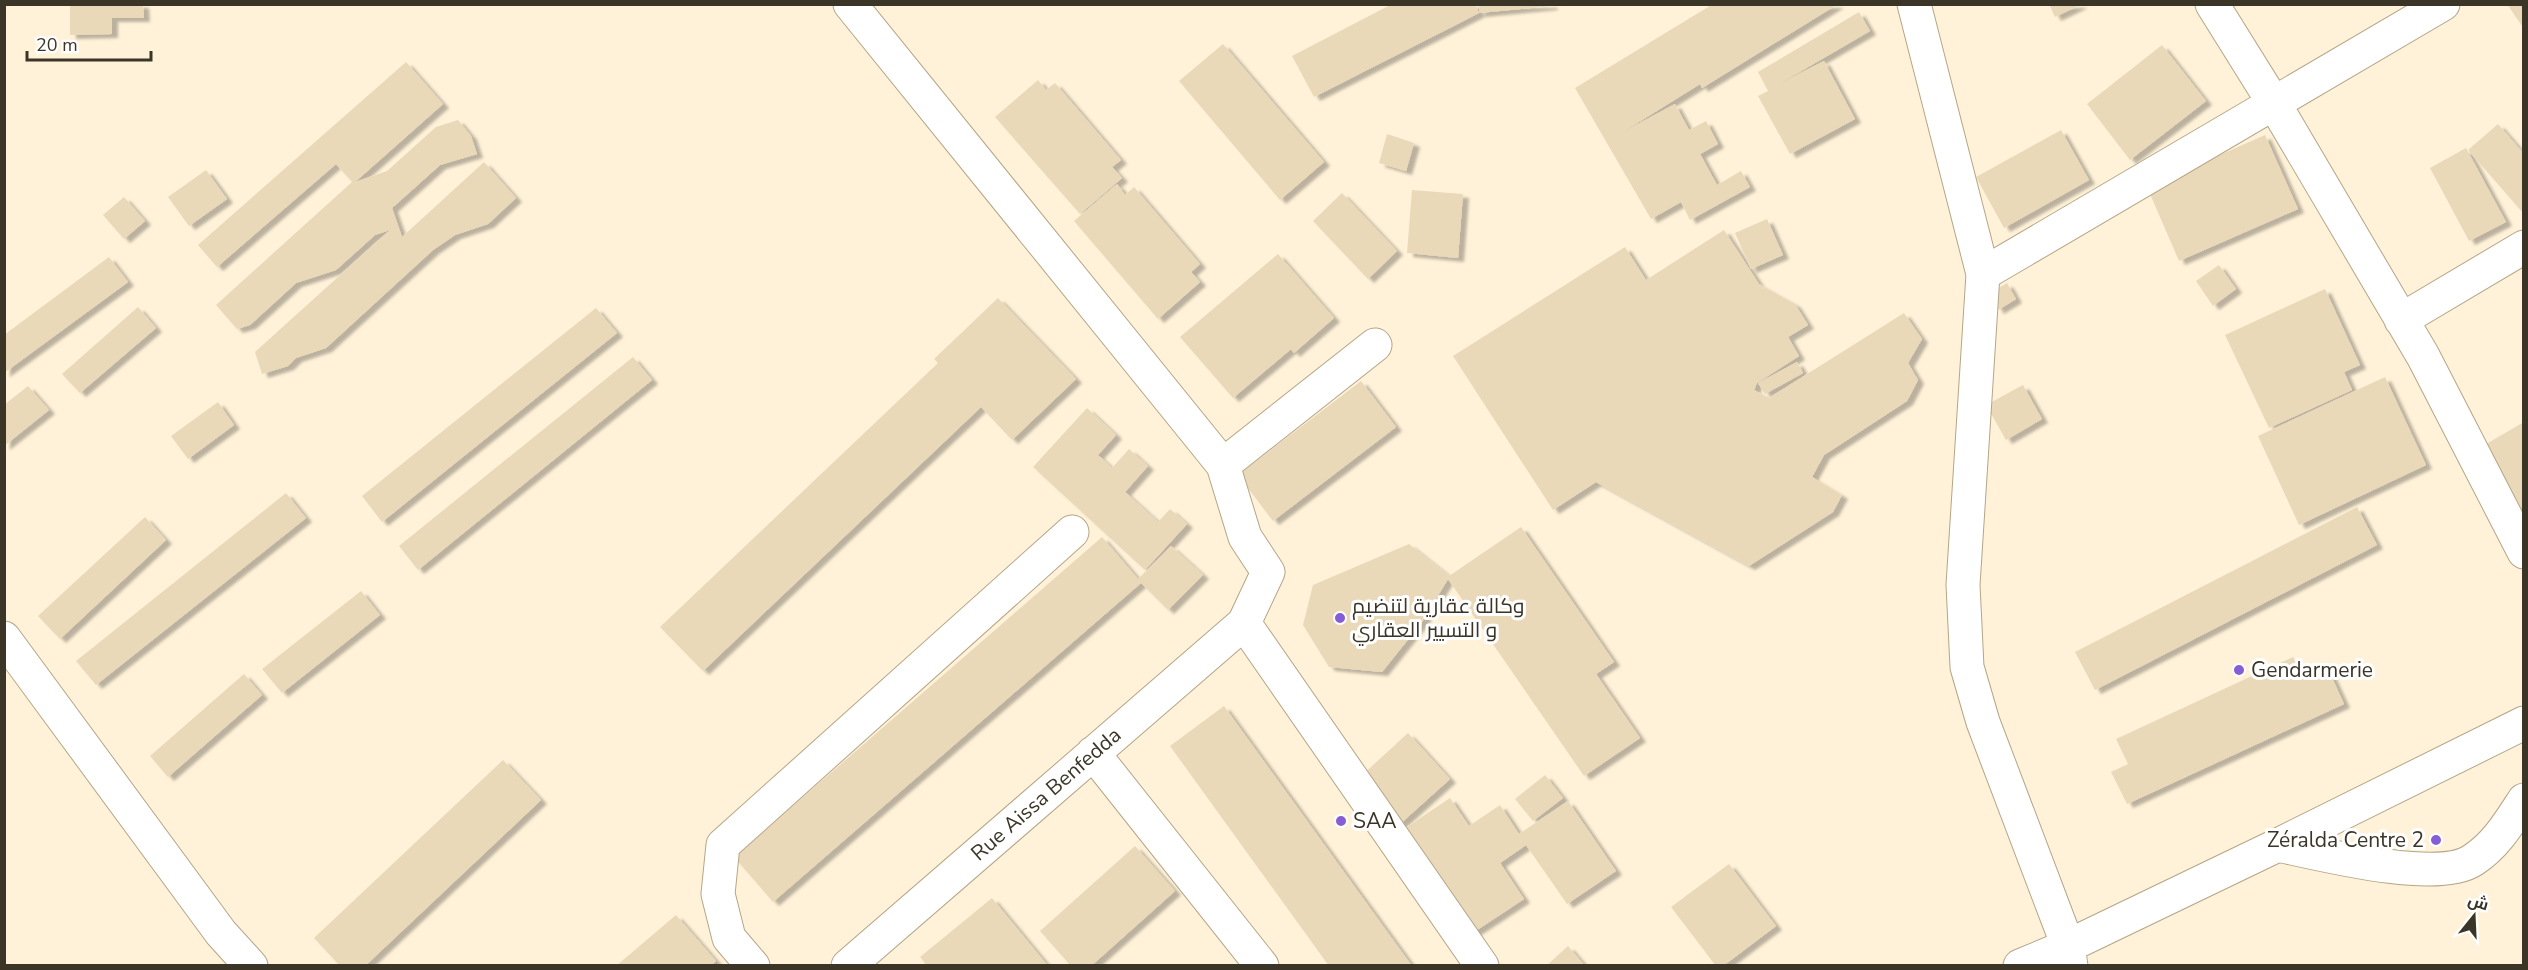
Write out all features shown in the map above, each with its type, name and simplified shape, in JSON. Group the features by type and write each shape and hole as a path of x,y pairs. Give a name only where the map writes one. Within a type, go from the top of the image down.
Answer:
{"street":[{"path":"850,4 1223,465 1245,537 1268,572 1244,623 1482,966"},
{"path":"1914,4 1983,274 1963,585 1967,667 1983,722 2069,956"},
{"path":"2212,4 2275,105 2402,320 2523,552"},
{"path":"1983,274 2275,105 2443,4"},
{"path":"2402,320 2523,247"},
{"path":"1223,465 1374,345"},
{"path":"753,966 729,938 718,894 723,845 1072,532"},
{"name":"Rue Aissa Benfedda","path":"848,966 1244,623"},
{"path":"4,638 221,933 251,966"},
{"path":"2020,966 2069,956 2278,845 2523,723"},
{"path":"1093,753 1262,966"},
{"path":"2278,845 2357,861 2433,870 2472,862 2503,833 2523,800"}],"building":[{"path":"70,4 143,4 144,18 112,18 112,34 70,35"},
{"path":"1392,4 1475,4 1479,13 1314,97 1292,56"},
{"path":"1479,4 1552,4 1552,6 1479,13"},
{"path":"1713,4 1838,4 1702,88 1700,84 1623,132 1675,104 1689,130 1706,121 1718,144 1700,154 1717,185 1741,171 1750,187 1690,220 1681,202 1651,219 1575,88"},
{"path":"2049,4 2082,4 2055,17"},
{"path":"2507,4 2524,4 2524,29"},
{"path":"1859,12 1870,31 1779,84 1824,61 1855,119 1790,154 1758,96 1768,91 1758,72"},
{"path":"1223,44 1324,162 1280,200 1179,81"},
{"path":"2162,45 2206,101 2130,160 2087,104"},
{"path":"406,62 443,104 355,182 387,171 436,127 458,120 471,136 477,154 440,165 392,208 402,237 484,162 516,198 488,224 455,235 433,250 326,348 296,358 288,366 262,374 255,352 390,230 375,235 336,270 296,283 250,325 237,329 216,305 352,182 336,164 217,267 198,245"},
{"path":"1038,80 1046,90 1055,83 1121,160 1112,167 1122,178 1080,214 995,117"},
{"path":"2498,124 2524,154 2524,214 2468,150"},
{"path":"2061,130 2089,180 2004,228 1976,177"},
{"path":"1387,134 1414,143 1406,171 1379,163"},
{"path":"2265,135 2298,209 2179,261 2147,187"},
{"path":"2466,148 2506,222 2469,241 2430,168"},
{"path":"206,170 227,199 189,226 168,197"},
{"path":"1117,184 1125,195 1134,187 1200,264 1191,272 1200,282 1158,319 1074,221"},
{"path":"1412,190 1463,194 1458,258 1407,253"},
{"path":"1342,193 1397,251 1368,279 1313,221"},
{"path":"124,197 145,221 124,239 103,215"},
{"path":"1767,219 1783,255 1751,269 1735,233"},
{"path":"1724,230 1759,284 1795,304 1808,325 1788,337 1799,356 1757,383 1754,390 1769,398 1904,313 1922,339 1908,363 1918,380 1907,401 1824,455 1812,477 1842,495 1833,512 1749,566 1596,482 1553,510 1453,356 1625,247 1646,280"},
{"path":"1278,254 1334,318 1294,353 1291,349 1233,398 1180,337"},
{"path":"109,257 128,282 4,373 4,335"},
{"path":"2219,265 2236,289 2213,306 2196,281"},
{"path":"2007,283 2016,299 1998,310 1989,294"},
{"path":"2325,289 2360,365 2344,372 2352,390 2269,428 2225,335"},
{"path":"998,298 1076,379 1012,440 981,407 703,671 660,627 938,363 934,359"},
{"path":"138,307 156,328 80,393 62,374"},
{"path":"596,308 617,333 382,522 362,496"},
{"path":"633,357 652,380 418,570 399,546"},
{"path":"1797,362 1803,373 1765,394 1758,383"},
{"path":"2385,377 2426,465 2299,525 2258,436"},
{"path":"1361,381 1396,427 1273,521 1238,475"},
{"path":"2023,385 2042,419 2006,440 1986,405"},
{"path":"28,386 49,410 4,446 4,405"},
{"path":"218,402 234,425 188,459 171,436"},
{"path":"1087,408 1116,435 1098,455 1112,468 1129,449 1148,466 1125,492 1158,522 1170,509 1187,524 1145,570 1033,467"},
{"path":"2524,422 2524,513 2521,515 2481,447"},
{"path":"286,493 306,518 96,685 76,661"},
{"path":"2357,507 2377,545 2095,690 2075,652"},
{"path":"145,517 166,540 60,639 38,616"},
{"path":"1521,527 1614,662 1596,674 1640,738 1584,776 1448,579 1422,622 1382,672 1329,667 1303,625 1313,585 1409,544 1449,576"},
{"path":"1102,537 1138,579 1171,546 1203,575 1168,610 1141,583 773,902 734,857"},
{"path":"361,591 380,615 282,693 262,669"},
{"path":"2293,657 2304,679 2328,669 2344,704 2127,804 2111,772 2128,764 2116,739"},
{"path":"244,674 262,695 168,777 150,756"},
{"path":"1224,706 1412,966 1329,966 1170,746"},
{"path":"1408,733 1450,779 1400,824 1359,778"},
{"path":"503,760 541,800 365,966 340,966 314,938"},
{"path":"1545,775 1563,798 1533,821 1515,799"},
{"path":"1450,798 1469,826 1500,805 1519,834 1568,801 1616,871 1567,904 1526,845 1500,863 1524,899 1471,934 1401,831"},
{"path":"1135,846 1175,891 1091,966 1071,966 1040,931"},
{"path":"1729,864 1776,926 1723,966 1716,966 1671,907"},
{"path":"992,898 1048,966 927,966 920,957"},
{"path":"676,915 716,961 711,966 616,966"},
{"path":"1568,946 1585,966 1546,966"}],"place":[{"name":"وكالة عقارية لتنضيم و التسيير العقاري","path":"1340,618"},
{"name":"Gendarmerie","path":"2239,670"},
{"name":"SAA","path":"1341,821"},
{"name":"Zéralda Centre 2","path":"2436,840"}]}
